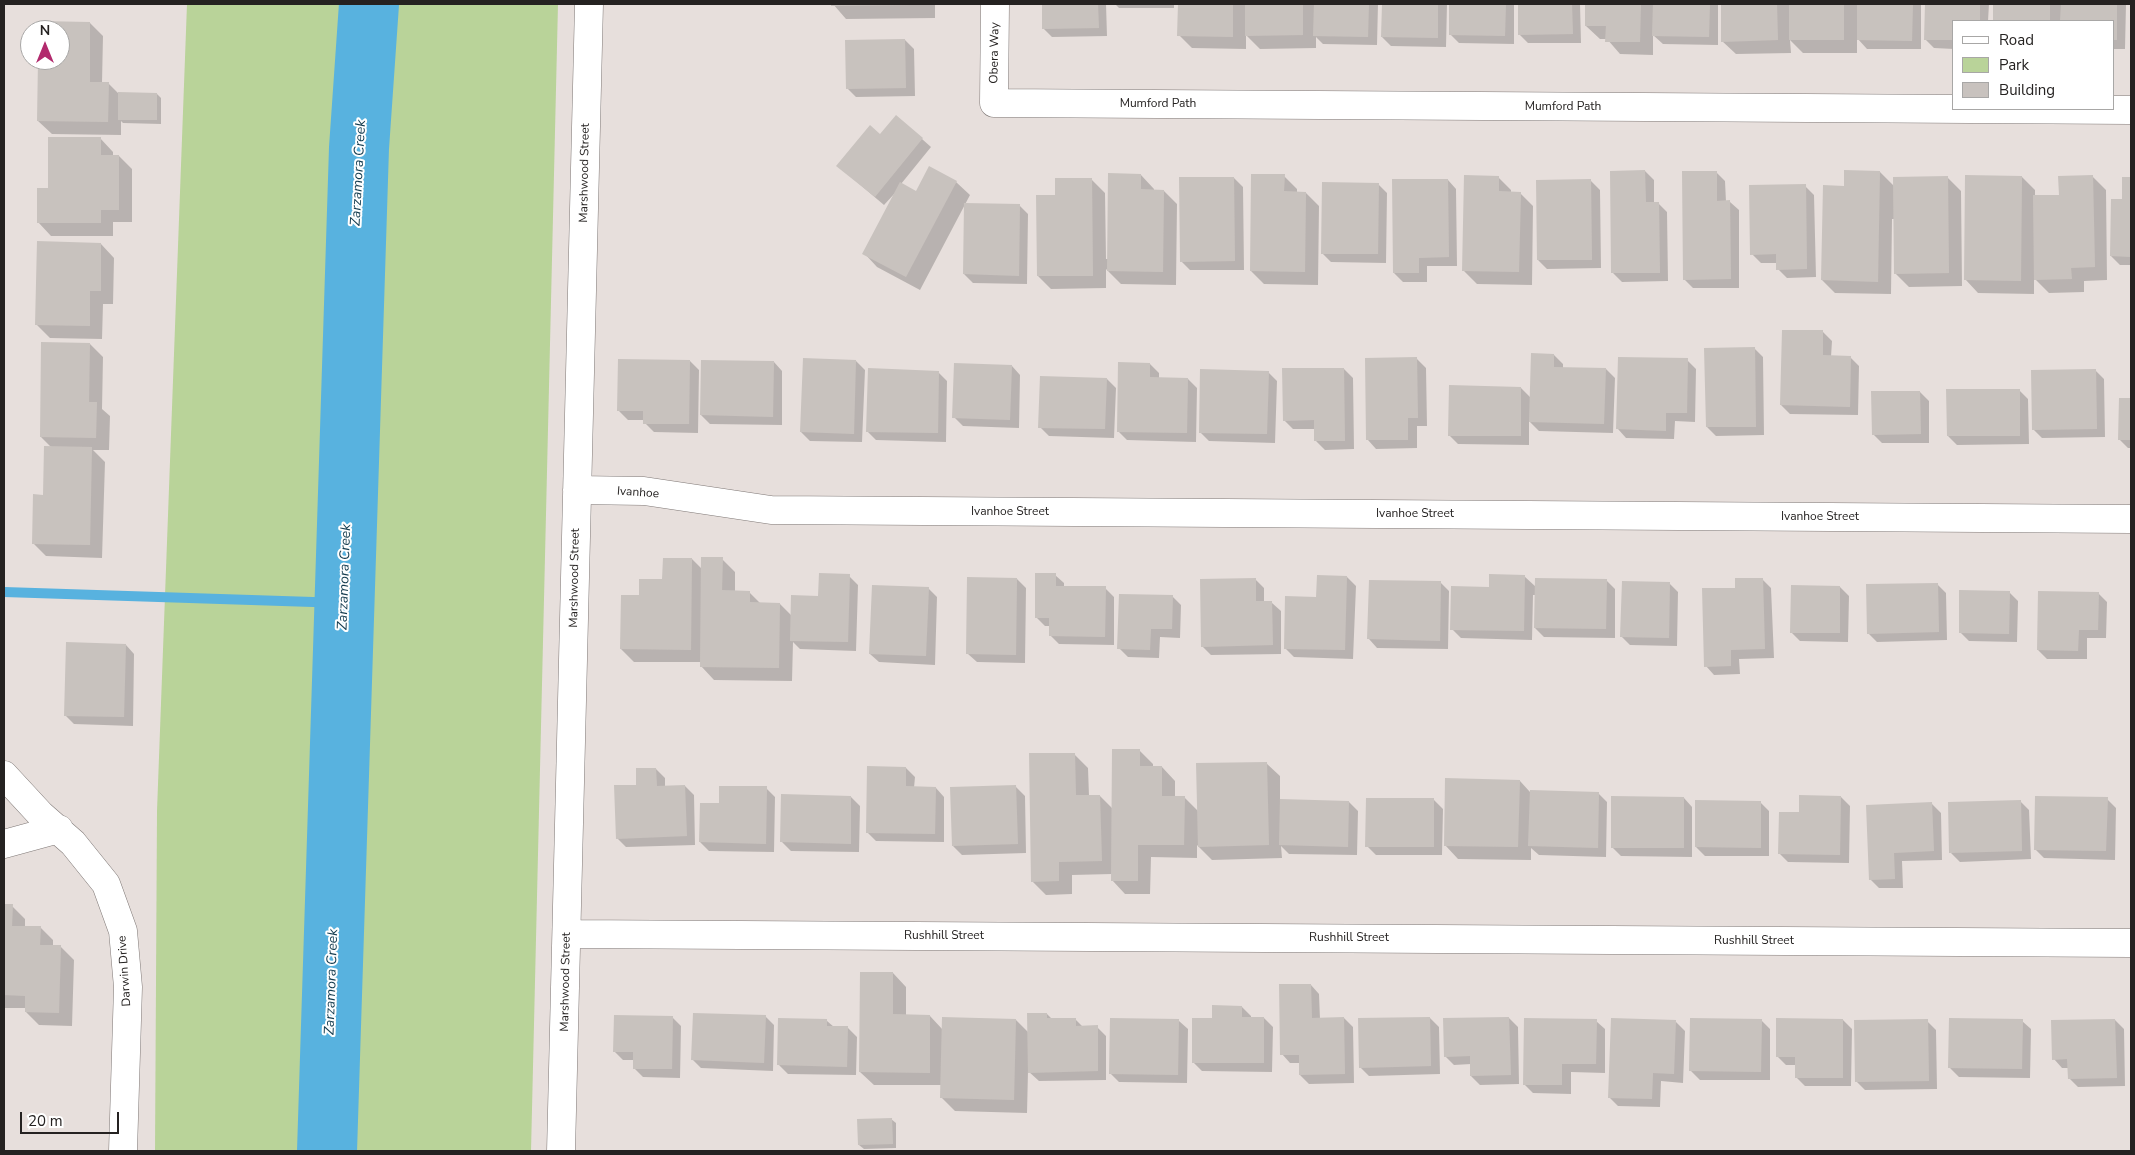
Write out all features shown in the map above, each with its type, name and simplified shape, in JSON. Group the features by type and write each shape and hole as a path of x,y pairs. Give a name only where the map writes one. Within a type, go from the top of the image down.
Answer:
{"street":[{"name":"Marshwood Street","path":"561,1151 589,4"},
{"name":"Obera Way","path":"994,103 995,4"},
{"name":"Mumford Path","path":"994,103 1952,109"},
{"name":"Mumford Path","path":"2115,110 2131,110"},
{"name":"Ivanhoe","path":"578,490 644,491 699,500"},
{"name":"Ivanhoe Street","path":"699,500 771,510 2131,519"},
{"name":"Darwin Drive","path":"4,775 40,815 59,829 73,843 106,884 123,931 128,988 123,1151"},
{"path":"4,844 59,829"},
{"name":"Rushhill Street","path":"567,934 2131,943"}],"green space":[{"path":"187,4 558,4 531,1151 155,1151 157,811"}],"building":[{"path":"831,4 910,4 910,5 831,6"},
{"path":"1042,4 1098,4 1099,28 1042,29"},
{"path":"1178,4 1233,4 1233,37 1177,36"},
{"path":"1245,4 1303,4 1303,35 1245,36"},
{"path":"1314,4 1369,4 1368,37 1313,36"},
{"path":"1382,4 1438,4 1438,38 1381,37"},
{"path":"1449,4 1506,4 1505,36 1449,35"},
{"path":"1518,4 1572,4 1573,34 1518,35"},
{"path":"1585,4 1641,4 1640,42 1605,42 1606,26 1585,26"},
{"path":"1653,4 1710,4 1709,37 1652,36"},
{"path":"1721,4 1777,4 1778,40 1721,42"},
{"path":"1789,4 1844,4 1844,40 1789,40"},
{"path":"1857,4 1913,4 1912,41 1857,40"},
{"path":"1925,4 1980,4 1980,20 1952,20 1952,40 1924,40"},
{"path":"1993,4 2050,4 2050,20 1993,20"},
{"path":"2061,4 2117,4 2117,40 2115,40 2115,20 2060,20"},
{"path":"70,22 90,22 90,82 109,82 108,122 37,121 38,70 70,70"},
{"path":"905,39 906,88 846,89 845,40"},
{"path":"118,92 157,93 157,120 118,120"},
{"path":"896,115 923,138 875,197 836,166 870,125 880,134"},
{"path":"48,137 101,137 101,155 119,155 119,210 101,210 101,223 37,223 37,188 48,188"},
{"path":"929,166 957,181 906,277 862,254 900,182 916,191"},
{"path":"1645,170 1646,202 1659,202 1660,273 1611,273 1610,171"},
{"path":"1844,170 1880,171 1878,282 1821,280 1823,185 1844,186"},
{"path":"1682,171 1717,171 1717,201 1730,200 1731,279 1683,280"},
{"path":"1108,173 1141,174 1141,189 1164,190 1163,272 1107,271"},
{"path":"1251,174 1285,174 1284,191 1306,192 1305,272 1250,271"},
{"path":"1464,175 1499,176 1499,191 1521,192 1519,272 1462,271"},
{"path":"1965,175 2022,176 2021,281 1964,280"},
{"path":"2093,175 2095,267 2071,268 2072,279 2034,280 2033,195 2059,195 2058,176"},
{"path":"1948,176 1949,273 1894,274 1893,177"},
{"path":"1179,177 1234,177 1235,261 1180,262"},
{"path":"2122,177 2131,177 2131,257 2110,256 2111,199 2122,199"},
{"path":"1055,178 1092,178 1093,276 1037,276 1036,195 1055,195"},
{"path":"1392,179 1448,179 1449,257 1419,258 1419,273 1393,273"},
{"path":"1591,179 1592,260 1537,260 1536,180"},
{"path":"1322,182 1379,183 1378,254 1321,254"},
{"path":"1806,184 1807,269 1776,270 1776,254 1750,255 1749,185"},
{"path":"964,203 1020,204 1019,276 963,274"},
{"path":"37,241 101,243 101,291 90,291 90,326 35,325"},
{"path":"1782,330 1823,330 1823,355 1851,356 1850,407 1780,405"},
{"path":"41,342 90,343 89,402 97,402 96,438 40,437"},
{"path":"1755,347 1756,427 1706,427 1704,348"},
{"path":"1531,353 1554,354 1554,367 1606,368 1604,424 1529,422"},
{"path":"1417,357 1418,418 1408,418 1408,440 1366,440 1365,358"},
{"path":"1618,357 1688,358 1687,413 1666,413 1666,431 1616,429"},
{"path":"803,358 856,360 854,434 800,432"},
{"path":"618,359 690,360 689,424 643,424 643,411 617,411"},
{"path":"701,360 774,361 773,417 700,415"},
{"path":"1118,362 1150,363 1150,377 1188,378 1187,433 1117,432"},
{"path":"954,363 1012,365 1010,420 952,418"},
{"path":"868,368 939,371 938,433 866,432"},
{"path":"1282,368 1344,368 1345,441 1314,441 1314,420 1283,421"},
{"path":"1200,369 1269,371 1267,434 1199,433"},
{"path":"2096,369 2097,429 2032,430 2031,370"},
{"path":"1040,376 1107,378 1105,429 1038,428"},
{"path":"1449,385 1521,387 1521,436 1448,436"},
{"path":"1946,389 2020,389 2020,436 1947,436"},
{"path":"1871,391 1920,391 1921,434 1872,435"},
{"path":"2119,398 2131,398 2131,440 2118,440"},
{"path":"44,446 92,447 90,545 32,544 33,494 43,495"},
{"path":"701,557 723,557 722,590 750,591 750,602 780,603 779,668 700,667"},
{"path":"663,558 692,558 691,650 620,649 621,595 639,595 639,579 662,579"},
{"path":"819,573 850,574 848,642 790,641 791,595 818,596"},
{"path":"1035,573 1056,573 1056,586 1106,586 1105,637 1049,636 1049,618 1035,618"},
{"path":"1489,574 1525,575 1524,631 1450,630 1451,586 1489,587"},
{"path":"1317,575 1347,576 1345,650 1284,649 1285,596 1316,597"},
{"path":"967,577 1017,578 1016,655 966,654"},
{"path":"1256,578 1256,601 1272,601 1273,645 1201,647 1200,579"},
{"path":"1535,578 1607,579 1606,629 1534,628"},
{"path":"1735,578 1763,578 1765,649 1731,650 1731,666 1704,667 1702,588 1735,588"},
{"path":"1369,580 1441,581 1440,641 1367,639"},
{"path":"1622,581 1670,582 1669,638 1620,637"},
{"path":"1938,583 1939,632 1867,634 1866,584"},
{"path":"872,585 929,587 926,656 869,654"},
{"path":"1791,585 1840,586 1840,633 1790,633"},
{"path":"1959,590 2010,591 2009,634 1959,633"},
{"path":"2038,591 2099,592 2098,630 2079,630 2078,651 2037,650"},
{"path":"1119,594 1173,595 1172,629 1151,629 1150,650 1117,649"},
{"path":"66,642 126,644 124,717 64,716"},
{"path":"1112,749 1140,749 1140,766 1162,766 1162,796 1185,796 1184,845 1138,845 1138,881 1111,881"},
{"path":"1029,753 1075,753 1076,795 1100,795 1102,861 1059,862 1059,881 1031,882"},
{"path":"1267,762 1269,845 1198,847 1196,763"},
{"path":"867,766 906,767 906,786 936,787 935,834 866,833"},
{"path":"636,768 656,768 657,786 685,785 687,836 616,839 614,785 636,785"},
{"path":"1445,778 1520,780 1518,847 1444,846"},
{"path":"1016,785 1018,844 952,846 950,787"},
{"path":"719,786 767,786 766,844 699,842 700,803 719,803"},
{"path":"1530,790 1599,792 1598,848 1528,846"},
{"path":"781,794 851,796 851,844 780,842"},
{"path":"1799,795 1841,796 1840,855 1778,854 1779,812 1799,812"},
{"path":"1611,796 1684,797 1684,848 1611,848"},
{"path":"2035,796 2108,797 2106,851 2034,850"},
{"path":"1366,798 1434,798 1434,847 1365,847"},
{"path":"1280,799 1349,801 1348,847 1279,845"},
{"path":"1695,800 1761,801 1761,848 1695,847"},
{"path":"2021,800 2022,851 1949,853 1948,802"},
{"path":"1932,802 1934,851 1894,853 1895,879 1869,880 1866,805"},
{"path":"4,904 13,904 12,926 41,926 40,945 61,945 59,1013 25,1012 25,996 4,995"},
{"path":"860,972 893,972 893,1014 930,1015 930,1073 859,1072"},
{"path":"1279,984 1311,984 1312,1018 1344,1017 1345,1074 1299,1075 1299,1055 1280,1055"},
{"path":"1212,1005 1242,1006 1242,1017 1264,1017 1264,1063 1192,1063 1192,1018 1212,1018"},
{"path":"693,1013 766,1015 764,1063 691,1060"},
{"path":"1027,1013 1047,1013 1047,1018 1076,1018 1076,1026 1098,1025 1098,1071 1028,1073"},
{"path":"614,1015 673,1016 672,1069 633,1069 633,1052 613,1052"},
{"path":"942,1017 1016,1019 1014,1100 940,1098"},
{"path":"1430,1017 1431,1066 1359,1068 1358,1018"},
{"path":"1509,1017 1511,1075 1470,1076 1470,1056 1444,1057 1443,1018"},
{"path":"778,1018 827,1019 827,1026 848,1026 847,1067 777,1065"},
{"path":"1110,1018 1179,1019 1178,1075 1109,1074"},
{"path":"1524,1018 1597,1019 1596,1064 1562,1064 1562,1085 1523,1085"},
{"path":"1611,1018 1676,1020 1674,1074 1653,1073 1652,1099 1608,1098"},
{"path":"1690,1018 1762,1019 1761,1072 1689,1071"},
{"path":"1776,1018 1843,1019 1843,1078 1795,1078 1795,1057 1776,1057"},
{"path":"1949,1018 2023,1019 2022,1069 1948,1068"},
{"path":"1928,1019 1929,1081 1855,1082 1854,1020"},
{"path":"2115,1019 2117,1078 2068,1079 2067,1059 2052,1060 2051,1020"},
{"path":"892,1118 893,1144 858,1145 857,1119"}],"waterway":[{"name":"Zarzamora Creek","path":"327,1151 359,148 369,4"},
{"path":"4,592 344,603"}]}
